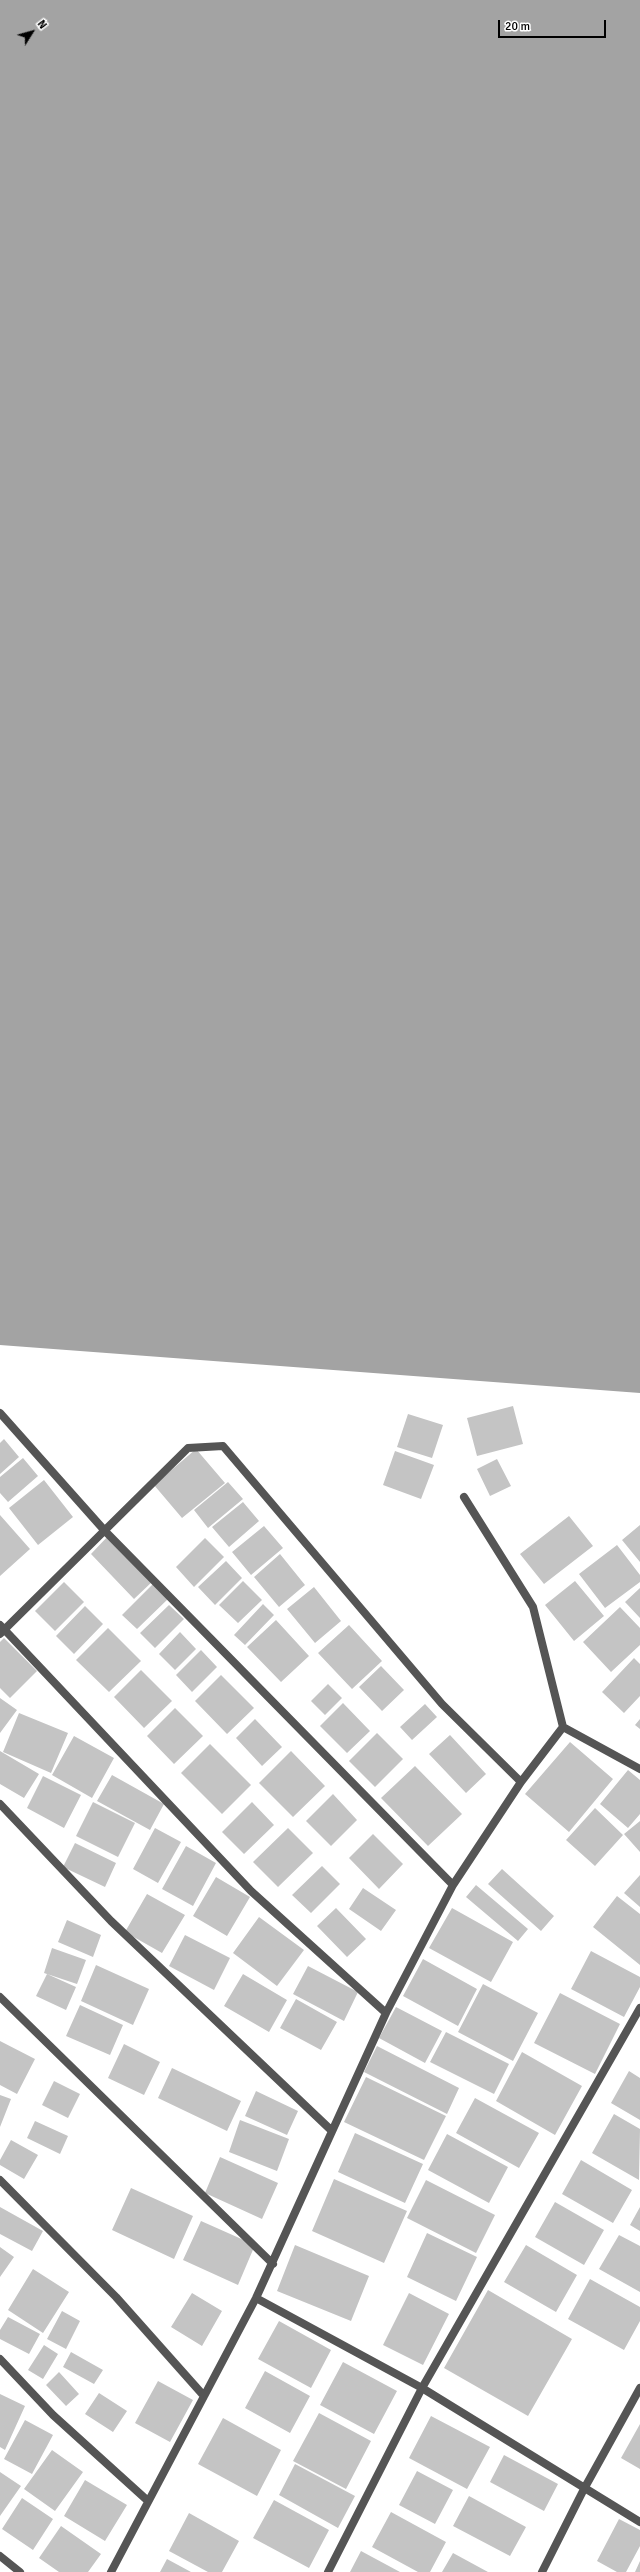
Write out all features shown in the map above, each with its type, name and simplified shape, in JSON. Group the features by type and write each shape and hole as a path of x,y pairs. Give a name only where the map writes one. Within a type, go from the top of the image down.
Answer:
{"street":[{"path":"0,1413 105,1531 453,1885"},
{"path":"386,2013 250,1891 1,1630 105,1531 188,1448 223,1446 442,1704 521,1782"},
{"path":"464,1497 533,1607 563,1727 640,1769"},
{"path":"111,2572 273,2264 386,2013 453,1885 521,1782 563,1727"},
{"path":"0,1804 112,1922 332,2131"},
{"path":"0,1997 273,2264"},
{"path":"328,2572 422,2388 640,2008"},
{"path":"0,2180 116,2297 204,2396"},
{"path":"256,2298 422,2388 584,2489 640,2522"},
{"path":"0,2359 53,2415 148,2500"},
{"path":"542,2572 584,2489 640,2388"},
{"path":"0,2556 20,2572"}],"shaded area":[{"path":"0,0 640,0 640,1393 0,1345"}],"building":[{"path":"513,1406 523,1444 477,1456 467,1418"},
{"path":"408,1414 443,1425 432,1458 397,1447"},
{"path":"4,1439 19,1457 0,1474 0,1443"},
{"path":"196,1449 225,1483 182,1518 154,1485"},
{"path":"395,1451 434,1465 421,1499 383,1485"},
{"path":"23,1458 38,1476 8,1502 0,1493 0,1477"},
{"path":"497,1459 511,1486 490,1496 477,1469"},
{"path":"44,1480 73,1517 38,1545 9,1508"},
{"path":"228,1482 243,1499 208,1528 194,1510"},
{"path":"243,1502 259,1521 229,1547 212,1527"},
{"path":"0,1515 30,1549 0,1576"},
{"path":"569,1516 593,1546 544,1584 520,1554"},
{"path":"640,1525 640,1562 622,1540"},
{"path":"264,1526 283,1548 251,1575 232,1552"},
{"path":"109,1535 153,1581 134,1599 91,1554"},
{"path":"205,1538 224,1557 194,1587 176,1567"},
{"path":"617,1545 640,1575 640,1582 605,1608 579,1574"},
{"path":"280,1554 305,1585 279,1607 254,1577"},
{"path":"226,1561 242,1578 215,1605 198,1587"},
{"path":"243,1581 262,1600 238,1623 219,1605"},
{"path":"575,1581 604,1616 574,1641 545,1605"},
{"path":"64,1582 84,1602 55,1631 35,1611"},
{"path":"153,1584 168,1599 137,1629 122,1615"},
{"path":"314,1587 341,1621 315,1643 287,1609"},
{"path":"640,1588 640,1618 625,1602"},
{"path":"263,1604 274,1615 245,1645 234,1635"},
{"path":"169,1605 184,1619 155,1648 140,1633"},
{"path":"85,1606 103,1624 74,1654 56,1636"},
{"path":"620,1607 640,1628 640,1645 611,1672 583,1642"},
{"path":"276,1620 309,1656 281,1682 247,1647"},
{"path":"349,1625 382,1661 352,1689 318,1653"},
{"path":"108,1628 141,1661 109,1692 76,1660"},
{"path":"180,1632 196,1649 175,1670 159,1654"},
{"path":"4,1638 37,1671 10,1698 0,1688 0,1642"},
{"path":"201,1650 217,1667 192,1692 176,1675"},
{"path":"634,1658 640,1664 640,1696 624,1713 602,1692"},
{"path":"381,1666 404,1690 382,1711 359,1687"},
{"path":"141,1670 172,1701 144,1728 114,1697"},
{"path":"221,1675 254,1708 227,1734 195,1701"},
{"path":"328,1684 342,1698 325,1715 311,1701"},
{"path":"0,1698 17,1710 0,1733"},
{"path":"343,1703 370,1731 347,1753 320,1726"},
{"path":"425,1704 437,1717 412,1740 400,1727"},
{"path":"175,1708 203,1736 174,1764 147,1736"},
{"path":"19,1713 68,1733 51,1773 3,1752"},
{"path":"255,1719 282,1747 262,1766 236,1738"},
{"path":"640,1719 640,1729 635,1725"},
{"path":"377,1733 403,1759 375,1787 349,1761"},
{"path":"450,1735 486,1774 466,1793 429,1754"},
{"path":"74,1736 114,1758 92,1798 52,1775"},
{"path":"570,1742 613,1779 569,1832 525,1794"},
{"path":"210,1744 251,1785 222,1814 181,1773"},
{"path":"0,1751 39,1774 24,1798 0,1784"},
{"path":"291,1751 325,1786 293,1817 259,1783"},
{"path":"415,1766 462,1814 428,1846 381,1798"},
{"path":"628,1770 640,1780 640,1814 628,1828 600,1804"},
{"path":"112,1775 164,1804 150,1830 97,1801"},
{"path":"43,1776 81,1795 64,1828 27,1808"},
{"path":"333,1794 357,1820 331,1846 306,1821"},
{"path":"93,1802 135,1823 118,1857 76,1836"},
{"path":"252,1802 274,1825 244,1854 222,1832"},
{"path":"595,1808 623,1835 595,1866 566,1840"},
{"path":"640,1821 640,1852 624,1834"},
{"path":"155,1828 181,1842 158,1883 133,1869"},
{"path":"288,1828 313,1853 278,1887 253,1862"},
{"path":"373,1834 403,1864 379,1889 349,1858"},
{"path":"75,1843 116,1863 105,1887 63,1867"},
{"path":"186,1846 216,1863 193,1906 162,1889"},
{"path":"322,1866 340,1884 311,1913 292,1895"},
{"path":"502,1869 554,1916 541,1931 488,1884"},
{"path":"640,1875 640,1907 624,1893"},
{"path":"216,1877 250,1897 227,1936 193,1916"},
{"path":"476,1885 528,1929 518,1941 466,1897"},
{"path":"363,1888 396,1910 381,1931 349,1909"},
{"path":"147,1894 185,1915 162,1953 125,1932"},
{"path":"617,1896 640,1914 640,1965 593,1927"},
{"path":"336,1908 366,1939 347,1957 317,1926"},
{"path":"452,1908 513,1942 491,1982 429,1948"},
{"path":"259,1917 304,1950 277,1986 233,1953"},
{"path":"67,1920 101,1935 93,1957 58,1942"},
{"path":"185,1935 230,1958 214,1990 169,1966"},
{"path":"52,1948 86,1960 77,1984 44,1973"},
{"path":"591,1951 640,1977 640,1987 624,2017 571,1989"},
{"path":"423,1959 477,1989 458,2026 403,1996"},
{"path":"96,1965 149,1989 133,2025 81,2001"},
{"path":"308,1966 358,1992 344,2021 293,1994"},
{"path":"47,1974 76,1987 66,2010 36,1996"},
{"path":"243,1974 287,2000 269,2032 224,2006"},
{"path":"483,1984 538,2013 513,2061 458,2032"},
{"path":"560,1993 620,2024 595,2074 534,2043"},
{"path":"296,1999 337,2022 321,2050 280,2028"},
{"path":"80,2005 123,2025 110,2055 66,2036"},
{"path":"396,2007 442,2031 425,2063 379,2038"},
{"path":"446,2032 509,2064 494,2094 430,2062"},
{"path":"0,2041 35,2059 17,2094 0,2085"},
{"path":"124,2044 160,2062 144,2095 108,2078"},
{"path":"377,2046 459,2088 447,2114 364,2072"},
{"path":"522,2052 582,2086 555,2135 496,2101"},
{"path":"172,2068 241,2101 227,2131 158,2098"},
{"path":"629,2071 640,2078 640,2120 611,2103"},
{"path":"366,2077 446,2116 424,2160 344,2122"},
{"path":"54,2081 80,2094 68,2118 42,2105"},
{"path":"256,2091 298,2111 287,2135 245,2116"},
{"path":"0,2095 11,2099 0,2127"},
{"path":"475,2098 539,2133 519,2168 456,2133"},
{"path":"614,2114 640,2129 639,2180 592,2153"},
{"path":"240,2120 289,2139 277,2171 229,2152"},
{"path":"35,2121 68,2136 60,2154 27,2138"},
{"path":"355,2133 423,2164 405,2203 338,2172"},
{"path":"447,2134 508,2167 489,2203 428,2170"},
{"path":"11,2140 38,2155 24,2179 0,2165 0,2160"},
{"path":"220,2157 278,2183 262,2219 205,2193"},
{"path":"581,2160 632,2190 613,2223 562,2194"},
{"path":"334,2179 407,2211 384,2263 312,2231"},
{"path":"426,2180 495,2215 476,2253 407,2218"},
{"path":"131,2188 193,2216 174,2259 112,2230"},
{"path":"555,2202 604,2230 584,2265 535,2237"},
{"path":"0,2207 43,2231 32,2251 0,2234"},
{"path":"640,2207 640,2231 630,2225"},
{"path":"201,2221 255,2245 238,2285 183,2260"},
{"path":"427,2233 477,2257 456,2301 407,2277"},
{"path":"619,2235 640,2246 640,2292 599,2269"},
{"path":"295,2245 369,2276 351,2321 277,2291"},
{"path":"526,2245 577,2275 556,2312 504,2282"},
{"path":"0,2247 14,2257 0,2277"},
{"path":"33,2269 69,2292 43,2333 8,2310"},
{"path":"590,2279 640,2307 640,2321 624,2350 568,2319"},
{"path":"488,2290 572,2339 528,2416 444,2368"},
{"path":"192,2293 222,2311 202,2346 171,2327"},
{"path":"409,2293 449,2314 423,2365 383,2345"},
{"path":"62,2311 80,2321 66,2349 47,2339"},
{"path":"8,2317 40,2334 29,2354 0,2339 0,2330"},
{"path":"279,2321 331,2350 311,2388 258,2359"},
{"path":"44,2345 58,2354 43,2379 28,2370"},
{"path":"71,2352 103,2370 94,2384 63,2367"},
{"path":"343,2362 397,2391 374,2434 320,2405"},
{"path":"265,2371 310,2396 290,2433 245,2408"},
{"path":"59,2372 79,2394 66,2406 46,2385"},
{"path":"158,2381 193,2400 170,2442 135,2423"},
{"path":"99,2393 127,2411 113,2432 85,2414"},
{"path":"0,2394 25,2406 5,2450 0,2447"},
{"path":"319,2413 371,2441 346,2489 293,2461"},
{"path":"431,2416 490,2447 467,2489 409,2458"},
{"path":"223,2418 281,2450 257,2496 198,2464"},
{"path":"25,2420 53,2435 32,2474 4,2459"},
{"path":"640,2424 640,2469 621,2458"},
{"path":"52,2450 83,2472 55,2511 24,2489"},
{"path":"504,2455 558,2484 544,2511 490,2482"},
{"path":"295,2464 355,2496 338,2528 279,2495"},
{"path":"417,2471 453,2490 435,2524 399,2505"},
{"path":"0,2472 21,2486 0,2516"},
{"path":"85,2480 127,2505 105,2541 64,2516"},
{"path":"469,2496 526,2527 510,2556 453,2526"},
{"path":"22,2498 53,2519 33,2550 2,2529"},
{"path":"274,2500 329,2530 309,2568 253,2538"},
{"path":"391,2512 446,2542 430,2572 418,2572 372,2547"},
{"path":"189,2513 239,2541 222,2572 208,2572 169,2551"},
{"path":"619,2519 640,2530 640,2546 626,2572 617,2572 597,2561"},
{"path":"61,2526 101,2554 88,2572 59,2572 39,2558"},
{"path":"361,2551 400,2572 350,2572"},
{"path":"453,2553 488,2572 442,2572"},
{"path":"167,2559 191,2572 160,2572"},
{"path":"640,2561 640,2572 635,2572"}]}
